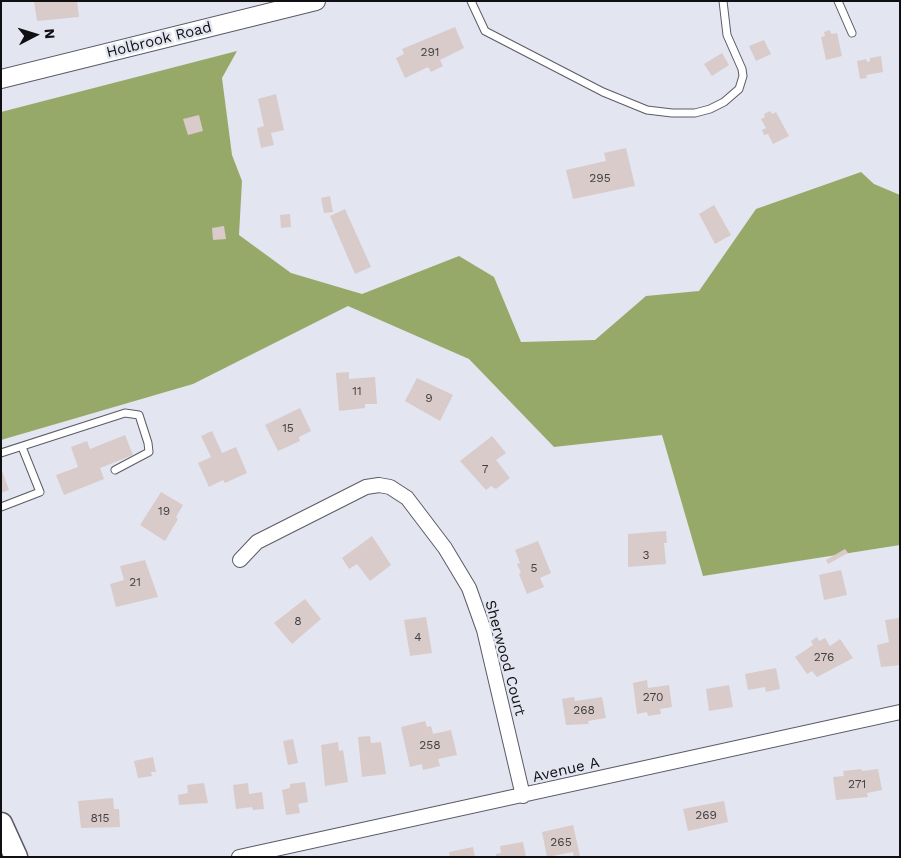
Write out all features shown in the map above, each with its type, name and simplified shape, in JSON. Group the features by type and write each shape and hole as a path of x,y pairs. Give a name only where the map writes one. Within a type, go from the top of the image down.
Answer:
{"main road":[{"path":"1,824 16,857"}],"street":[{"name":"Holbrook Road","path":"1,78 316,1"},
{"name":"Sherwood Court","path":"240,560 257,542 366,487 379,485 390,487 407,498 445,548 469,588 484,630 523,796"},
{"name":"Avenue A","path":"239,857 900,712"}],"lane":[{"path":"471,1 485,31 603,92 647,110 672,113 710,109 724,102 739,89 743,76 742,69 727,35 723,1"},
{"path":"838,1 852,33"},
{"path":"1,453 125,413 139,415 149,452 116,470"},
{"path":"1,507 40,492 22,446"}],"green space":[{"path":"237,51 222,78 232,155 242,181 239,235 291,273 362,294 459,256 494,277 521,342 595,340 646,296 699,291 756,209 861,172 874,184 900,195 900,545 703,576 662,435 554,447 469,359 348,306 193,384 1,440 1,112"}],"building":[{"path":"34,1 77,1 79,17 37,21"},
{"path":"455,27 464,48 440,60 443,66 431,72 428,67 405,78 396,58 404,54 402,49"},
{"path":"830,30 831,34 837,33 842,56 826,60 821,37 825,36 824,32"},
{"path":"764,40 771,54 756,61 749,46"},
{"path":"722,53 729,65 712,76 704,64"},
{"path":"881,56 883,72 866,75 867,78 860,79 857,61 866,59 867,62 870,61 870,58"},
{"path":"276,94 284,130 271,133 274,145 261,148 257,128 264,126 258,99"},
{"path":"770,111 772,114 776,112 789,136 773,144 768,134 764,135 762,130 766,128 761,119 765,117 764,114"},
{"path":"199,115 203,131 188,135 183,119"},
{"path":"626,148 635,186 573,199 566,170 606,161 604,153"},
{"path":"330,196 333,212 324,213 321,198"},
{"path":"714,205 731,235 715,244 699,214"},
{"path":"345,209 371,267 355,274 330,216"},
{"path":"290,214 291,227 281,228 280,215"},
{"path":"224,226 226,239 213,240 212,228"},
{"path":"349,372 349,379 375,377 377,404 365,404 365,408 339,411 336,373"},
{"path":"417,378 453,395 440,421 405,401"},
{"path":"300,408 311,431 299,437 300,441 278,451 265,425"},
{"path":"212,431 222,453 236,447 247,473 225,483 223,480 209,487 198,463 211,457 201,436"},
{"path":"125,435 133,455 100,468 104,479 64,495 56,475 78,467 71,447 87,441 90,449"},
{"path":"492,436 506,453 496,460 510,478 496,489 491,486 486,490 460,461"},
{"path":"1,468 9,490 1,493"},
{"path":"161,492 183,505 176,517 178,519 165,541 140,525"},
{"path":"666,531 667,543 664,543 666,564 628,567 628,534"},
{"path":"372,536 391,565 370,581 357,564 349,569 342,558"},
{"path":"538,541 551,573 540,578 544,587 527,594 519,574 521,573 517,564 520,563 515,550"},
{"path":"845,549 848,553 828,564 826,560"},
{"path":"145,560 158,597 116,607 110,584 124,580 120,566"},
{"path":"841,570 847,595 824,600 819,575"},
{"path":"305,599 321,619 292,644 274,623"},
{"path":"426,617 432,653 410,656 404,620"},
{"path":"900,618 900,665 881,667 877,645 889,642 885,620"},
{"path":"817,637 819,641 825,638 830,646 840,639 853,658 817,677 812,671 807,674 795,657 813,645 811,641"},
{"path":"776,668 780,689 766,692 765,687 748,690 745,674"},
{"path":"647,680 648,688 669,685 672,707 660,709 661,714 648,716 647,712 637,714 633,683"},
{"path":"729,685 733,707 709,711 706,689"},
{"path":"574,697 575,701 602,697 606,718 588,721 589,724 566,725 562,699"},
{"path":"425,721 427,727 431,726 433,734 451,730 457,755 438,759 440,766 423,770 422,764 410,767 401,727"},
{"path":"370,736 371,743 381,742 386,774 362,777 358,737"},
{"path":"293,739 298,763 288,765 283,741"},
{"path":"338,742 339,751 343,750 348,782 325,786 321,745"},
{"path":"153,757 156,772 151,772 152,776 138,778 134,761"},
{"path":"861,769 862,771 878,769 882,790 867,793 868,797 836,800 833,777 844,776 843,771"},
{"path":"305,782 308,802 298,804 300,813 286,815 282,790 290,788 290,784"},
{"path":"204,783 208,803 179,805 178,795 188,793 187,785"},
{"path":"248,783 249,794 262,792 264,809 253,810 252,807 236,809 233,785"},
{"path":"113,798 114,809 119,809 120,827 81,828 78,801"},
{"path":"724,801 728,822 688,831 683,809"},
{"path":"573,825 580,856 574,857 573,852 547,857 542,832"},
{"path":"523,842 526,857 496,857 496,854 501,853 500,846"},
{"path":"473,847 475,857 450,857 449,852"}]}
